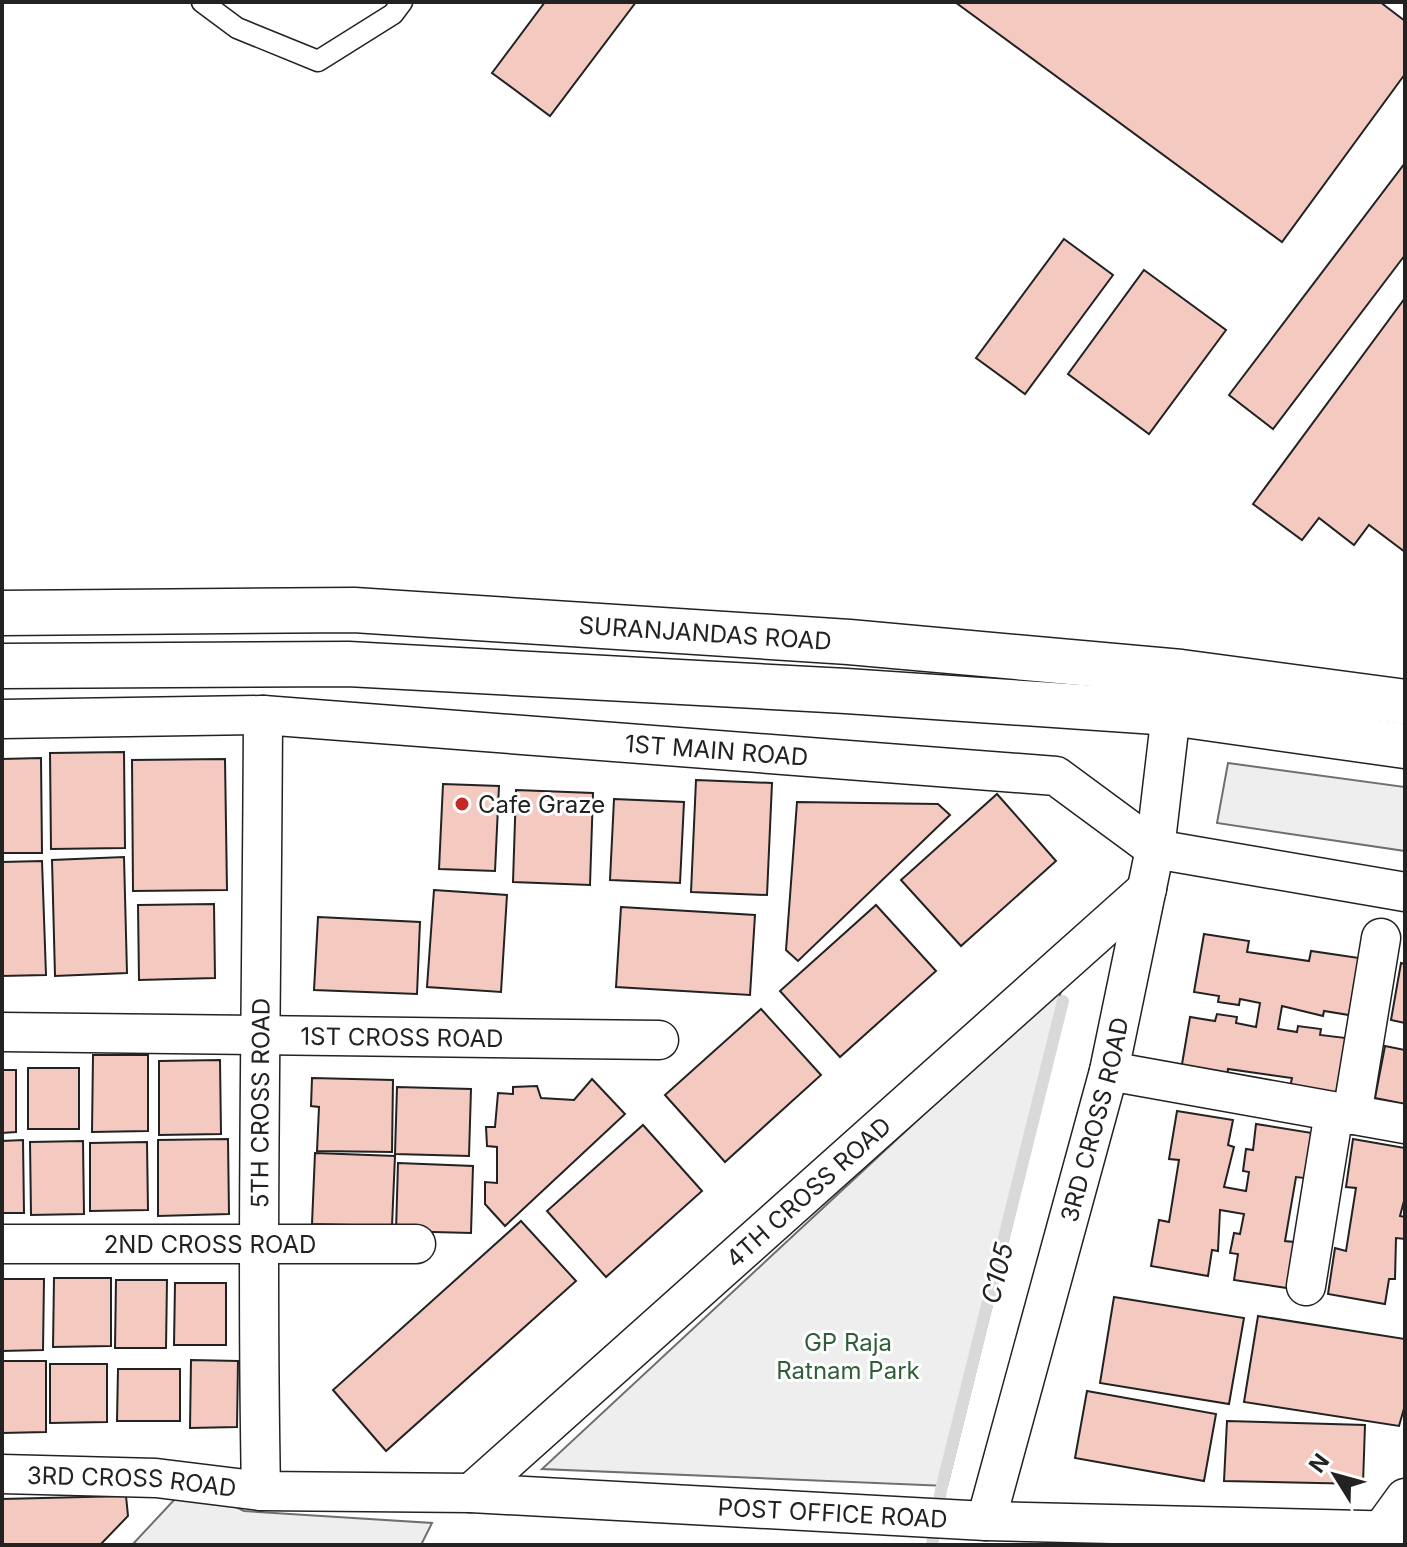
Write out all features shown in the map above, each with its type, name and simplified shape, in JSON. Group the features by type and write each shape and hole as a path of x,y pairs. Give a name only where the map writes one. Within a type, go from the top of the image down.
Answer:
{"main road":[{"name":"SURANJANDAS ROAD","path":"2,613 354,610 849,642 1181,672 1405,702"},
{"name":"SURANJANDAS ROAD","path":"2,666 157,668 348,664 1171,713 1405,746"}],"street":[{"name":"3RD CROSS ROAD","path":"986,1521 1109,1071 1155,849 1171,713"},
{"name":"1ST MAIN ROAD","path":"2,719 263,715 1056,776 1155,849 1405,892"},
{"name":"5TH CROSS ROAD","path":"261,1491 257,1243 262,1035 263,715"},
{"name":"4TH CROSS ROAD","path":"471,1493 1147,889"},
{"path":"1306,1286 1381,938"},
{"name":"1ST CROSS ROAD","path":"2,1032 659,1040"},
{"path":"1109,1071 1405,1124"},
{"name":"2ND CROSS ROAD","path":"2,1244 416,1244"},
{"name":"3RD CROSS ROAD","path":"2,1474 156,1478 261,1491"},
{"name":"POST OFFICE ROAD","path":"261,1491 471,1493 986,1521 1393,1531"},
{"path":"1393,1531 1405,1498"}],"lane":[{"path":"202,2 237,28 318,61 393,14 402,2"}],"green space":[{"path":"1228,763 1405,787 1405,851 1217,823"},
{"name":"GP Raja Ratnam Park","path":"1062,986 1012,1224 947,1486 542,1469"},
{"path":"189,1484 244,1511 432,1523 421,1545 132,1545"}],"building":[{"path":"545,2 636,2 550,116 492,73"},
{"path":"955,2 1380,2 1405,21 1405,74 1282,242"},
{"path":"1405,163 1405,255 1273,429 1229,395"},
{"path":"1064,239 1113,275 1025,394 976,358"},
{"path":"1144,270 1226,330 1149,434 1068,374"},
{"path":"1405,298 1405,552 1369,525 1354,545 1319,518 1302,540 1253,504"},
{"path":"124,752 125,848 51,849 50,753"},
{"path":"41,758 42,853 2,853 2,759"},
{"path":"225,759 227,890 133,891 132,760"},
{"path":"696,780 772,783 767,895 691,892"},
{"path":"443,784 499,786 495,871 439,869"},
{"path":"516,790 593,793 590,885 513,882"},
{"path":"997,794 1056,861 961,946 901,880"},
{"path":"614,799 684,802 680,883 610,880"},
{"path":"797,802 938,804 950,815 798,961 786,950"},
{"path":"124,857 127,973 55,976 52,860"},
{"path":"42,861 46,975 2,976 2,862"},
{"path":"434,890 507,895 501,992 427,987"},
{"path":"214,904 215,978 139,980 138,905"},
{"path":"876,905 936,971 840,1057 780,991"},
{"path":"621,907 755,915 750,995 616,987"},
{"path":"318,917 420,922 417,994 314,990"},
{"path":"1204,934 1249,941 1247,952 1309,961 1311,951 1359,958 1349,1015 1324,1011 1323,1016 1282,1006 1278,1029 1297,1032 1298,1026 1321,1029 1320,1035 1346,1038 1336,1094 1290,1087 1292,1078 1228,1069 1227,1077 1181,1070 1190,1017 1215,1021 1217,1014 1237,1017 1236,1023 1256,1027 1260,1003 1240,999 1239,1005 1218,1002 1219,996 1194,992"},
{"path":"1401,963 1405,964 1405,1023 1391,1020"},
{"path":"761,1009 821,1075 725,1162 665,1095"},
{"path":"1385,1046 1405,1050 1405,1104 1375,1098"},
{"path":"93,1055 148,1055 148,1131 92,1132"},
{"path":"220,1060 221,1134 159,1135 159,1061"},
{"path":"28,1068 79,1068 79,1129 28,1129"},
{"path":"2,1070 16,1070 16,1132 2,1133"},
{"path":"312,1078 393,1080 392,1152 317,1151 319,1107 311,1106"},
{"path":"592,1079 625,1114 505,1226 485,1204 485,1182 497,1183 497,1147 487,1146 486,1127 495,1127 498,1093 513,1094 513,1087 537,1086 541,1098 574,1100"},
{"path":"397,1087 471,1089 469,1156 395,1154"},
{"path":"1177,1111 1233,1120 1228,1145 1234,1147 1224,1187 1246,1191 1249,1172 1243,1171 1246,1149 1253,1150 1256,1124 1312,1133 1304,1178 1296,1177 1285,1241 1294,1242 1287,1288 1234,1280 1238,1254 1230,1253 1234,1233 1240,1234 1244,1214 1220,1210 1218,1251 1212,1250 1208,1276 1151,1266 1159,1220 1169,1222 1179,1160 1169,1159"},
{"path":"643,1125 702,1191 606,1277 547,1211"},
{"path":"228,1139 229,1214 158,1216 158,1140"},
{"path":"1353,1139 1405,1148 1405,1197 1400,1216 1405,1217 1405,1239 1396,1238 1395,1279 1389,1279 1385,1304 1328,1294 1335,1248 1346,1251 1356,1188 1346,1187"},
{"path":"23,1140 24,1213 2,1213 2,1141"},
{"path":"83,1141 84,1214 31,1215 30,1142"},
{"path":"147,1142 148,1210 90,1211 90,1143"},
{"path":"315,1153 395,1156 392,1226 312,1224"},
{"path":"398,1163 473,1166 471,1233 396,1231"},
{"path":"521,1221 576,1281 386,1451 333,1390"},
{"path":"54,1278 111,1278 111,1346 53,1347"},
{"path":"2,1279 44,1279 43,1350 2,1351"},
{"path":"116,1280 167,1280 166,1348 115,1348"},
{"path":"175,1283 226,1283 226,1345 174,1345"},
{"path":"1114,1297 1244,1318 1229,1404 1100,1383"},
{"path":"1258,1316 1405,1339 1405,1405 1399,1426 1244,1402"},
{"path":"191,1360 238,1361 237,1427 190,1428"},
{"path":"2,1361 46,1361 46,1432 2,1433"},
{"path":"50,1364 107,1364 107,1422 50,1423"},
{"path":"118,1369 180,1369 180,1421 117,1421"},
{"path":"1087,1391 1216,1414 1204,1481 1075,1458"},
{"path":"1227,1421 1365,1425 1363,1484 1224,1481"},
{"path":"126,1496 128,1516 100,1545 2,1545 2,1499"}],"waterway":[{"name":"C105","path":"932,1545 941,1490 1063,1001"}],"place":[{"name":"Cafe Graze","path":"462,804"}]}
